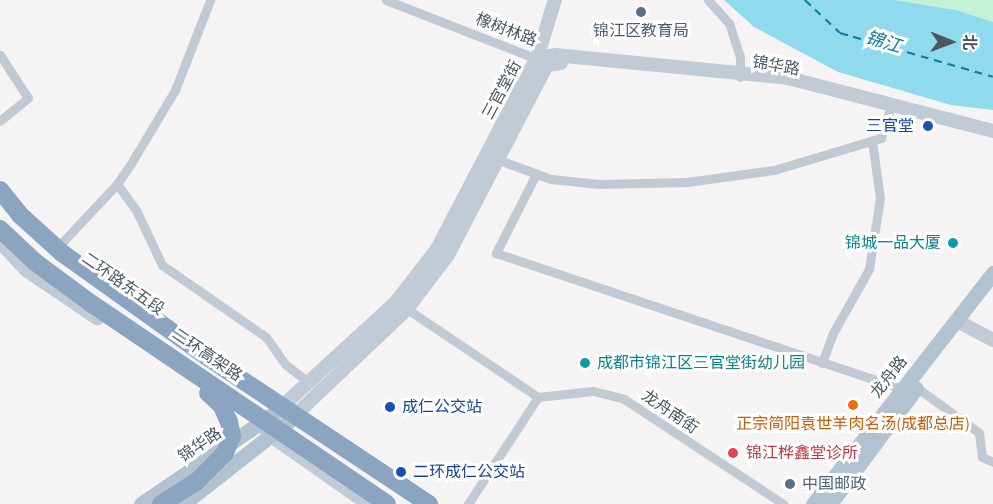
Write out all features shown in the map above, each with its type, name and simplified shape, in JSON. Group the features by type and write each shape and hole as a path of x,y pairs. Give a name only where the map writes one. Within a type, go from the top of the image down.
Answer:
{"highway":[{"name":"二环高架路","path":"0,190 20,215 62,253 206,356 429,504"},
{"name":"二环高架路","path":"0,229 34,262 93,304 387,504"},
{"path":"93,304 119,330 206,392 222,406 229,422 232,436 225,453 196,482 161,504"}],"main road":[{"path":"542,61 555,0"},
{"name":"锦华路","path":"542,61 741,74 890,111 993,141"},
{"name":"三官堂街","path":"289,421 407,309 448,255 499,160 542,61"},
{"name":"三官堂街","path":"276,412 396,302 437,249 542,61"},
{"path":"741,74 820,84 993,131"},
{"name":"二环路东五段","path":"0,203 51,254 289,421 415,504"},
{"path":"0,242 26,270 368,504"},
{"name":"龙舟路","path":"813,504 961,324 993,273"},
{"path":"993,291 961,324 993,340"},
{"path":"830,504 909,388"},
{"name":"锦华路","path":"141,504 276,412"},
{"path":"183,504 289,421"}],"street":[{"path":"51,254 117,184 175,90 210,0"},
{"name":"橡树林路","path":"386,0 542,61"},
{"path":"708,0 729,23 741,74"},
{"path":"0,55 28,98 0,121"},
{"path":"499,160 536,174 599,184 687,182 774,170 881,138 890,111"},
{"path":"822,363 833,333 869,268 880,198 872,141"},
{"path":"536,174 496,253 822,363 909,388 979,433 982,457 993,462"},
{"path":"117,184 137,212 162,264 266,338 285,364 308,382"},
{"path":"407,309 538,397 468,504"},
{"name":"龙舟南街","path":"538,397 593,391 624,399 783,504"}],"green space":[{"path":"895,0 993,0 993,22 956,10"}],"water":[{"name":"锦江","path":"724,0 895,0 956,10 993,22 993,110 951,105 838,72 754,27"}],"ferry route":[{"path":"805,0 840,33 993,77"}],"place":[{"name":"锦江区教育局","path":"641,12"},
{"name":"三官堂","path":"928,126"},
{"name":"锦城一品大厦","path":"953,243"},
{"name":"成都市锦江区三官堂街幼儿园","path":"585,363"},
{"name":"正宗简阳袁世羊肉名汤(成都总店)","path":"853,405"},
{"name":"成仁公交站","path":"390,407"},
{"name":"锦江桦鑫堂诊所","path":"733,453"},
{"name":"二环成仁公交站","path":"401,472"},
{"name":"中国邮政","path":"790,484"}]}
